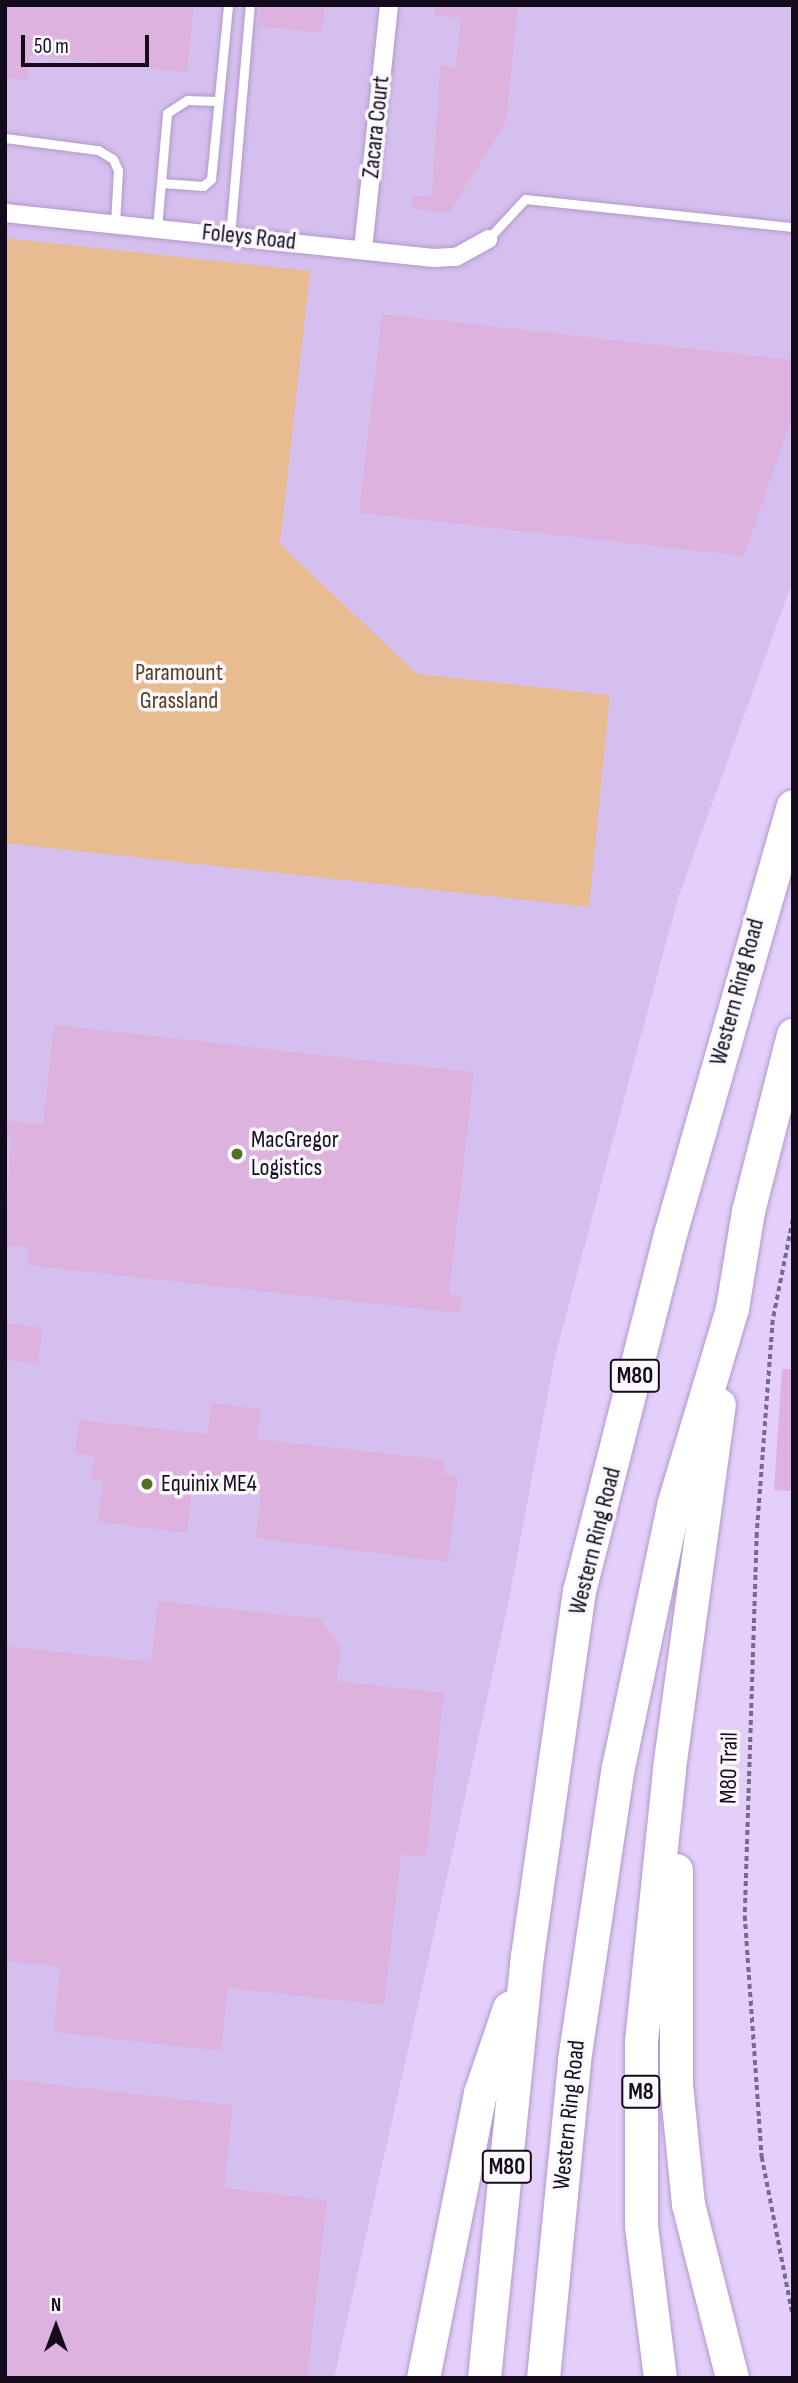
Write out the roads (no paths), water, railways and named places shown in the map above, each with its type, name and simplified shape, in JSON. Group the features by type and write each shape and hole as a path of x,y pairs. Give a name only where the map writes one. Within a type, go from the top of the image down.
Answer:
{"highway":[{"name":"Western Ring Road","path":"484,2378 527,1956 579,1591 670,1234 793,806"},
{"name":"Western Ring Road","path":"543,2378 574,2060 618,1767 673,1505 732,1308 748,1211 793,1035"},
{"path":"732,1308 665,1806 676,1860 676,2084 688,2204 732,2378"},
{"name":"M8","path":"660,2378 641,2225 641,2041 665,1806"},
{"path":"423,2378 480,2093 527,1956"}],"street":[{"name":"Zacara Court","path":"363,249 389,5"},
{"name":"Foleys Road","path":"5,213 456,257 488,239"}],"lane":[{"path":"161,183 208,185 228,5"},
{"path":"230,236 250,5"},
{"path":"157,228 172,105 216,101"},
{"path":"5,138 98,150 113,159 118,170 115,224"},
{"path":"488,239 525,199 793,227"}],"place":[{"name":"MacGregor Logistics","path":"237,1154"},
{"name":"Equinix ME4","path":"147,1484"}],"park label":[{"name":"Paramount Grassland","path":"179,687"}]}
